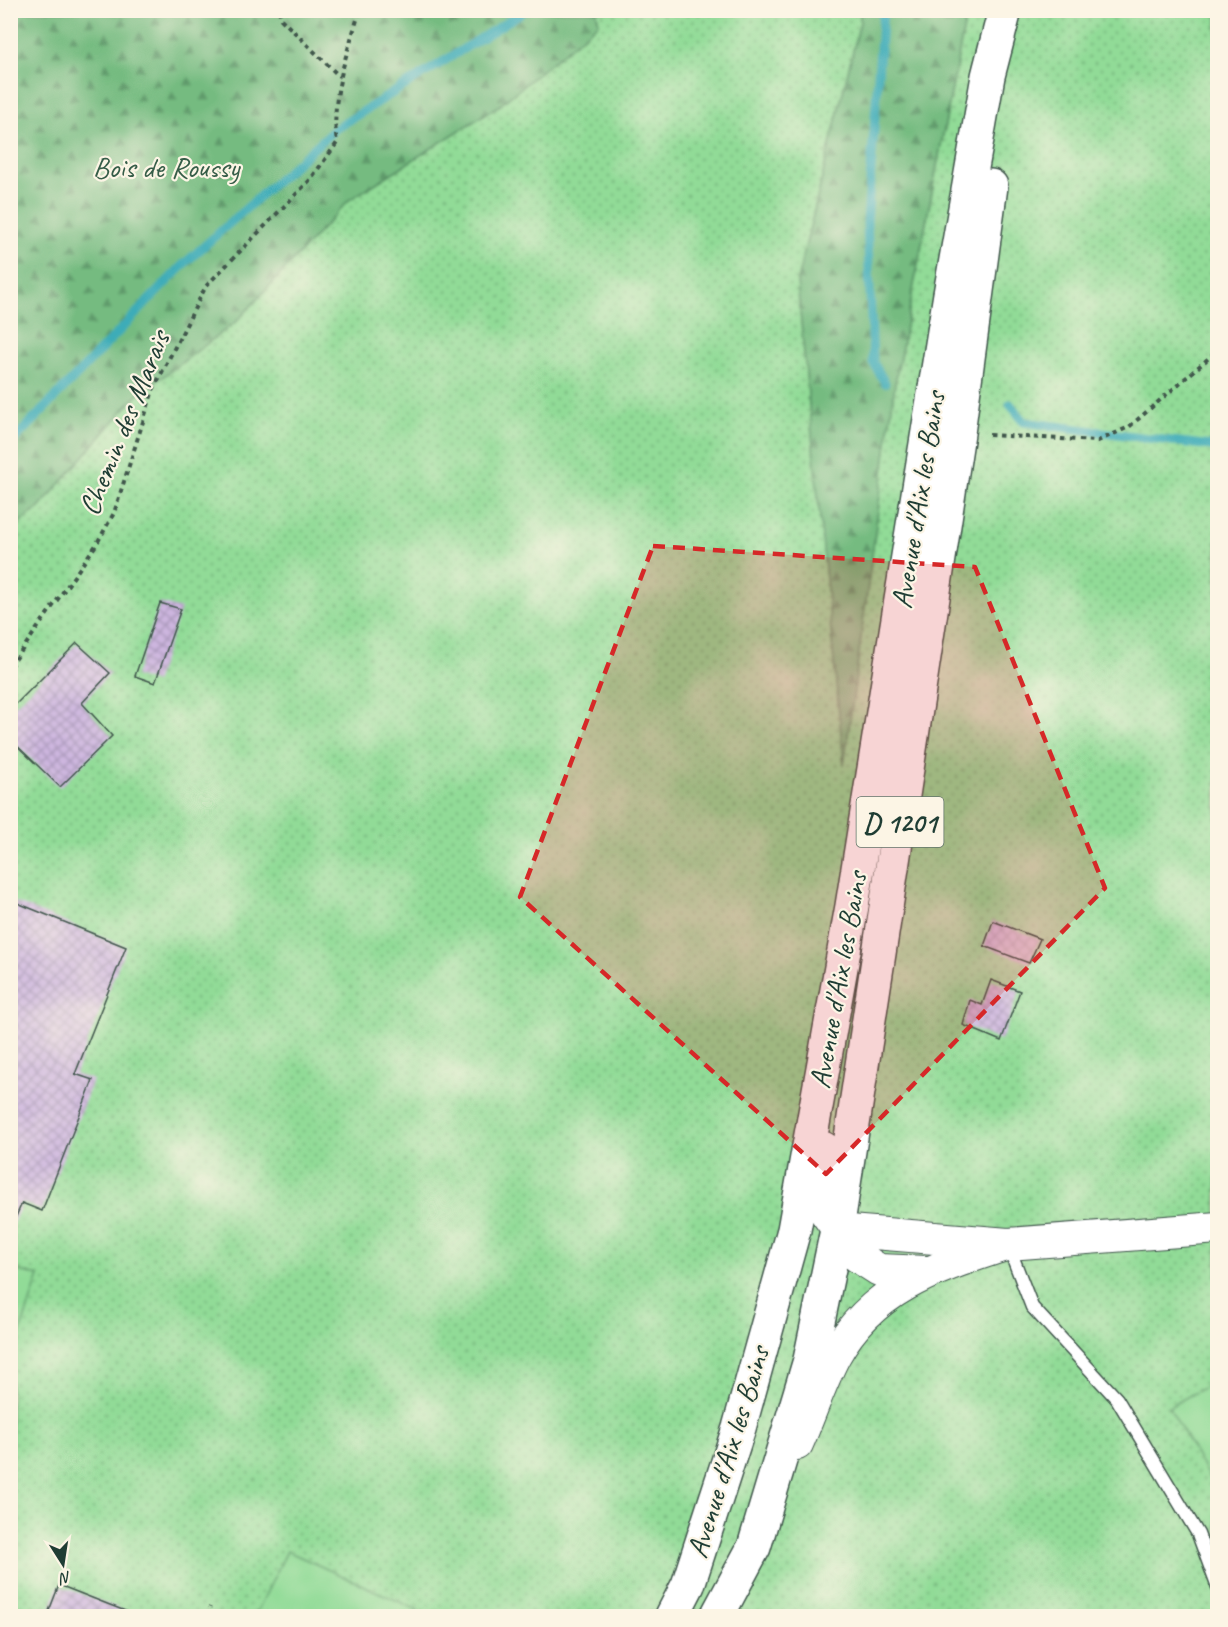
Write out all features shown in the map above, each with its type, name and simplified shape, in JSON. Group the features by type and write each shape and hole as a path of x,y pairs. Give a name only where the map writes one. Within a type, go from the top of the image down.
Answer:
{"main road":[{"name":"Avenue d'Aix les Bains","path":"717,1617 754,1547 810,1360 837,1230 958,433 1005,75 1007,10"},
{"name":"Avenue d'Aix les Bains","path":"672,1617 688,1585 739,1428 794,1230 852,906 950,294 988,76 1007,10"},
{"path":"688,1585 732,1491 799,1270 837,1230"}],"street":[{"path":"852,906 851,988 817,1190 837,1230 856,1256 879,1270 926,1272"},
{"path":"837,1230 1008,1244 1218,1228"},
{"path":"754,1547 835,1355 856,1324 886,1296 926,1272 1008,1244"}],"lane":[{"path":"1008,1244 1032,1307 1118,1399 1198,1534 1218,1588"}],"path":[{"path":"279,10 281,19 340,77"},
{"name":"Chemin des Marais","path":"10,667 96,544 114,513 153,390 206,286 310,180 337,142 335,129 340,77 360,10"},
{"path":"958,433 1098,441 1129,427 1218,350"},
{"path":"206,1617 210,1607"}],"highlighted area":[{"path":"653,546 975,567 1105,888 826,1174 520,897"}],"green space":[{"name":"Bois de Roussy","path":"473,10 596,11 599,23 500,105 349,200 237,321 132,400 39,508 11,529 11,11 444,11 457,16"},
{"path":"970,10 1217,11 1217,1616 11,1616 10,529 39,508 132,400 237,321 349,200 500,105 599,23 596,11 860,11 860,22 797,281 844,761 895,383 966,16"},
{"path":"860,11 970,11 966,16 895,383 844,765 797,281 860,22"},
{"path":"10,1269 39,1276 11,1360"},
{"path":"1217,1380 1217,1492 1169,1407"},
{"path":"287,1551 418,1610 415,1616 255,1616"}],"building":[{"path":"160,603 181,609 155,683 135,676"},
{"path":"77,643 110,673 82,703 112,736 60,787 10,739 10,710"},
{"path":"10,900 126,947 75,1074 93,1080 42,1211 22,1203 10,1230"},
{"path":"993,921 1040,939 1029,963 984,946"},
{"path":"991,980 1020,991 1001,1041 963,1025 970,1000 982,1005"},
{"path":"59,1585 138,1616 47,1616"}],"waterway":[{"path":"10,444 184,264 335,129 526,10"},
{"path":"883,10 867,222 873,362 885,383"},
{"path":"1010,404 1024,422 1218,447"}]}
